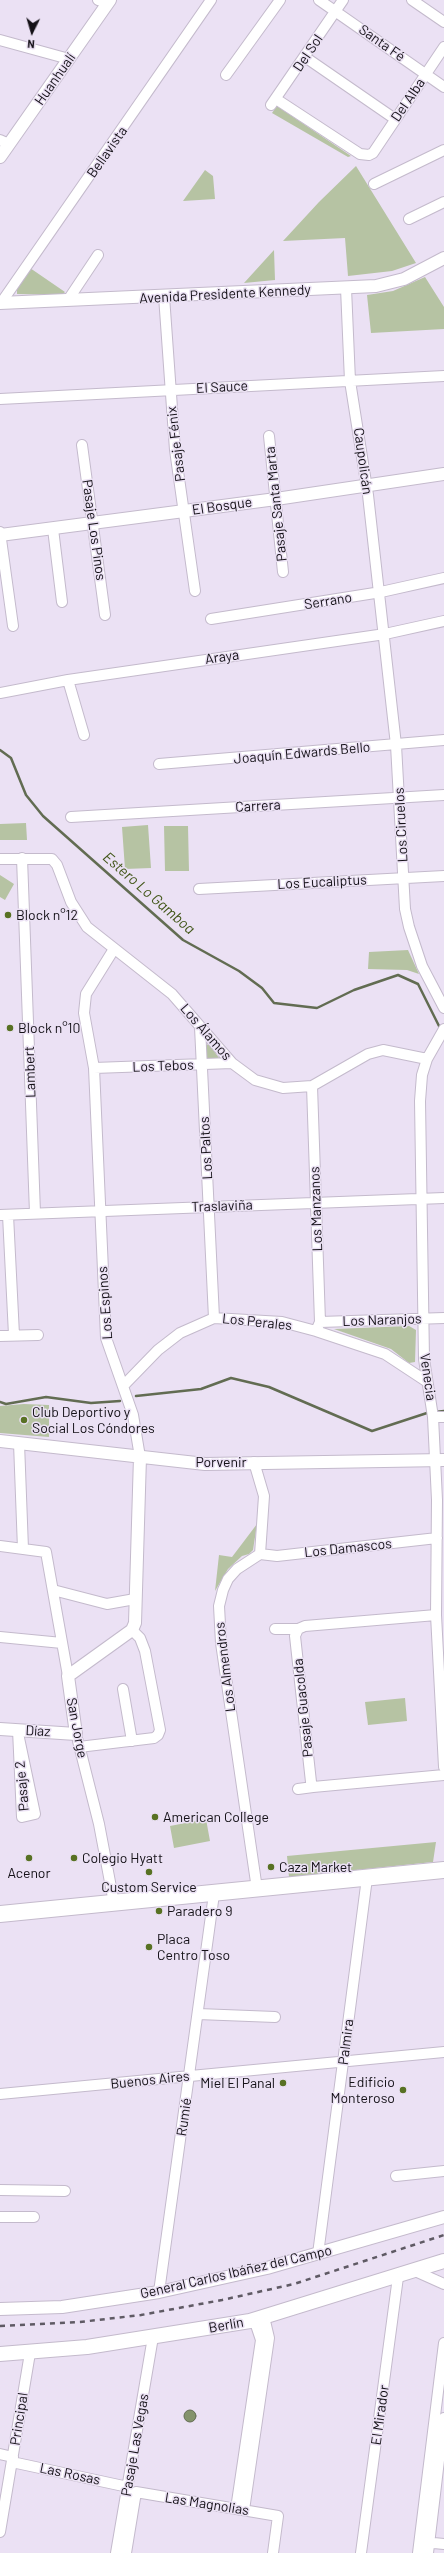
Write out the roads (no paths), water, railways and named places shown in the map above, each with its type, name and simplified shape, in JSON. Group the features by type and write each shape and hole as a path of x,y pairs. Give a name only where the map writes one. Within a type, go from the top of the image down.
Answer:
{"main road":[{"path":"0,1914 214,1894 444,1870"},
{"name":"Berlín","path":"0,2354 30,2353 153,2337 259,2318 444,2262"}],"street":[{"name":"Bellavista","path":"0,303 211,0"},
{"path":"226,75 280,0"},
{"name":"Santa Fé","path":"319,0 444,87"},
{"name":"Del Sol","path":"343,0 274,102 360,154 364,156 372,153"},
{"path":"412,0 444,22"},
{"name":"Huanhualí","path":"0,157 5,142 69,59 105,1"},
{"path":"0,40 69,59"},
{"name":"Del Alba","path":"372,153 444,47"},
{"path":"305,57 395,119"},
{"path":"374,184 444,150"},
{"path":"409,219 444,202"},
{"path":"68,300 98,255"},
{"name":"Avenida Presidente Kennedy","path":"0,303 376,286 404,279 444,258"},
{"name":"Caupolicán","path":"346,288 350,381 367,486 385,634"},
{"name":"Pasaje Fénix","path":"164,296 170,390 194,591"},
{"name":"El Sauce","path":"0,398 444,376"},
{"name":"Pasaje Santa Marta","path":"269,436 283,572"},
{"name":"Pasaje Los Pinos","path":"82,445 94,524 105,615"},
{"name":"El Bosque","path":"0,535 94,524 276,499 444,474"},
{"path":"53,529 62,602"},
{"path":"0,532 13,626"},
{"name":"Serrano","path":"211,619 381,592 444,578"},
{"name":"Araya","path":"0,693 68,680 385,634 444,621"},
{"name":"Los Ciruelos","path":"385,634 396,745 404,878 409,927 422,966 444,1008"},
{"path":"68,680 84,735"},
{"name":"Joaquín Edwards Bello","path":"159,764 444,740"},
{"name":"Carrera","path":"72,818 444,795"},
{"name":"Lambert","path":"22,858 35,1213"},
{"name":"Los Álamos","path":"0,859 52,859 57,866 71,902 83,921 95,934 172,994 232,1063 242,1072 269,1085 294,1088 312,1086 368,1054 383,1050 427,1059"},
{"name":"Los Eucaliptus","path":"199,888 444,876"},
{"name":"Los Espinos","path":"114,949 86,994 84,1004 94,1068 106,1338 112,1360 124,1385 139,1441 140,1457 135,1623 132,1630"},
{"name":"Los Paltos","path":"200,1027 214,1318"},
{"path":"427,1059 441,1033"},
{"name":"Venecia","path":"427,1059 422,1075 420,1101 423,1318 426,1381 431,1403 439,1417 440,1460 436,1615 444,1767"},
{"name":"Los Tebos","path":"94,1068 232,1063"},
{"name":"Los Manzanos","path":"312,1086 317,1203 318,1327"},
{"name":"Traslaviña","path":"4,1215 100,1210 444,1198"},
{"path":"4,1215 14,1335"},
{"name":"Los Perales","path":"124,1385 158,1350 174,1337 200,1322 214,1318 282,1322 318,1327 385,1354 426,1381"},
{"name":"Los Naranjos","path":"318,1327 423,1318 444,1318"},
{"path":"0,1336 38,1335"},
{"name":"Porvenir","path":"0,1441 205,1464 440,1460"},
{"path":"0,1546 23,1549 19,1443"},
{"path":"254,1462 264,1496 260,1554"},
{"name":"Los Damascos","path":"260,1554 277,1556 437,1538"},
{"name":"San Jorge","path":"23,1549 46,1552 68,1676 76,1734 99,1824 114,1903"},
{"name":"Los Almendros","path":"257,1889 221,1643 219,1606 222,1590 228,1579 237,1569 260,1554"},
{"path":"53,1590 107,1604 135,1599"},
{"path":"274,1629 298,1629 305,1626 436,1615"},
{"name":"Pasaje Guacolda","path":"298,1629 295,1636 310,1782 313,1787"},
{"path":"68,1676 132,1630 140,1638 145,1651 160,1730 158,1735 154,1738 79,1747"},
{"path":"0,1637 62,1643"},
{"path":"123,1689 132,1741"},
{"name":"Díaz","path":"0,1729 18,1734 76,1734"},
{"name":"Pasaje 2","path":"18,1734 35,1814 22,1817 21,1793 18,1734"},
{"path":"298,1789 444,1775"},
{"name":"Palmira","path":"318,2254 367,1878"},
{"name":"Rumié","path":"160,2292 214,1894"},
{"path":"198,2014 275,2017"},
{"name":"Buenos Aires","path":"0,2094 344,2060 444,2052"},
{"path":"396,2176 444,2171"},
{"path":"0,2190 65,2191"},
{"name":"General Carlos Ibáñez del Campo","path":"0,2309 62,2307 160,2292 260,2270 444,2216"},
{"path":"0,2217 34,2217"},
{"path":"415,2271 444,2284"},
{"name":"El Mirador","path":"361,2553 398,2277"},
{"path":"240,2509 264,2346 260,2340 259,2318"},
{"name":"Pasaje Las Vegas","path":"116,2553 132,2490 153,2337"},
{"path":"428,2553 425,2542 440,2431 444,2343"},
{"name":"Principal","path":"0,2532 1,2518 30,2353"},
{"path":"440,2431 444,2418"},
{"name":"Las Rosas","path":"0,2454 12,2459 132,2490"},
{"path":"126,2553 132,2490"},
{"name":"Las Magnolias","path":"132,2490 278,2516 273,2553"},
{"path":"425,2542 444,2544"},
{"path":"418,2553 425,2542"}],"waterway":[{"name":"Estero Lo Gamboa","path":"0,750 11,758 26,795 43,816 183,940 239,971 262,988 274,1003 317,1008 354,990 398,975 418,984 441,1030"},
{"path":"136,1396 201,1389 231,1378 269,1387 372,1431 430,1412"},
{"path":"0,1402 6,1404 46,1397 91,1403 120,1401"},
{"path":"435,1412 444,1411"}],"railway":[{"path":"0,2326 80,2322 141,2315 222,2300 294,2284 444,2235"}],"place":[{"name":"Block n°12","path":"8,915"},
{"name":"Block n°10","path":"10,1028"},
{"name":"Club Deportivo y Social Los Cóndores","path":"24,1420"},
{"name":"American College","path":"155,1817"},
{"name":"Acenor","path":"29,1858"},
{"name":"Colegio Hyatt","path":"74,1858"},
{"name":"Caza Market","path":"271,1867"},
{"name":"Custom Service","path":"149,1872"},
{"name":"Paradero 9","path":"159,1911"},
{"name":"Placa Centro Toso","path":"149,1947"},
{"name":"Miel El Panal","path":"283,2083"},
{"name":"Edificio Monteroso","path":"403,2090"}]}
